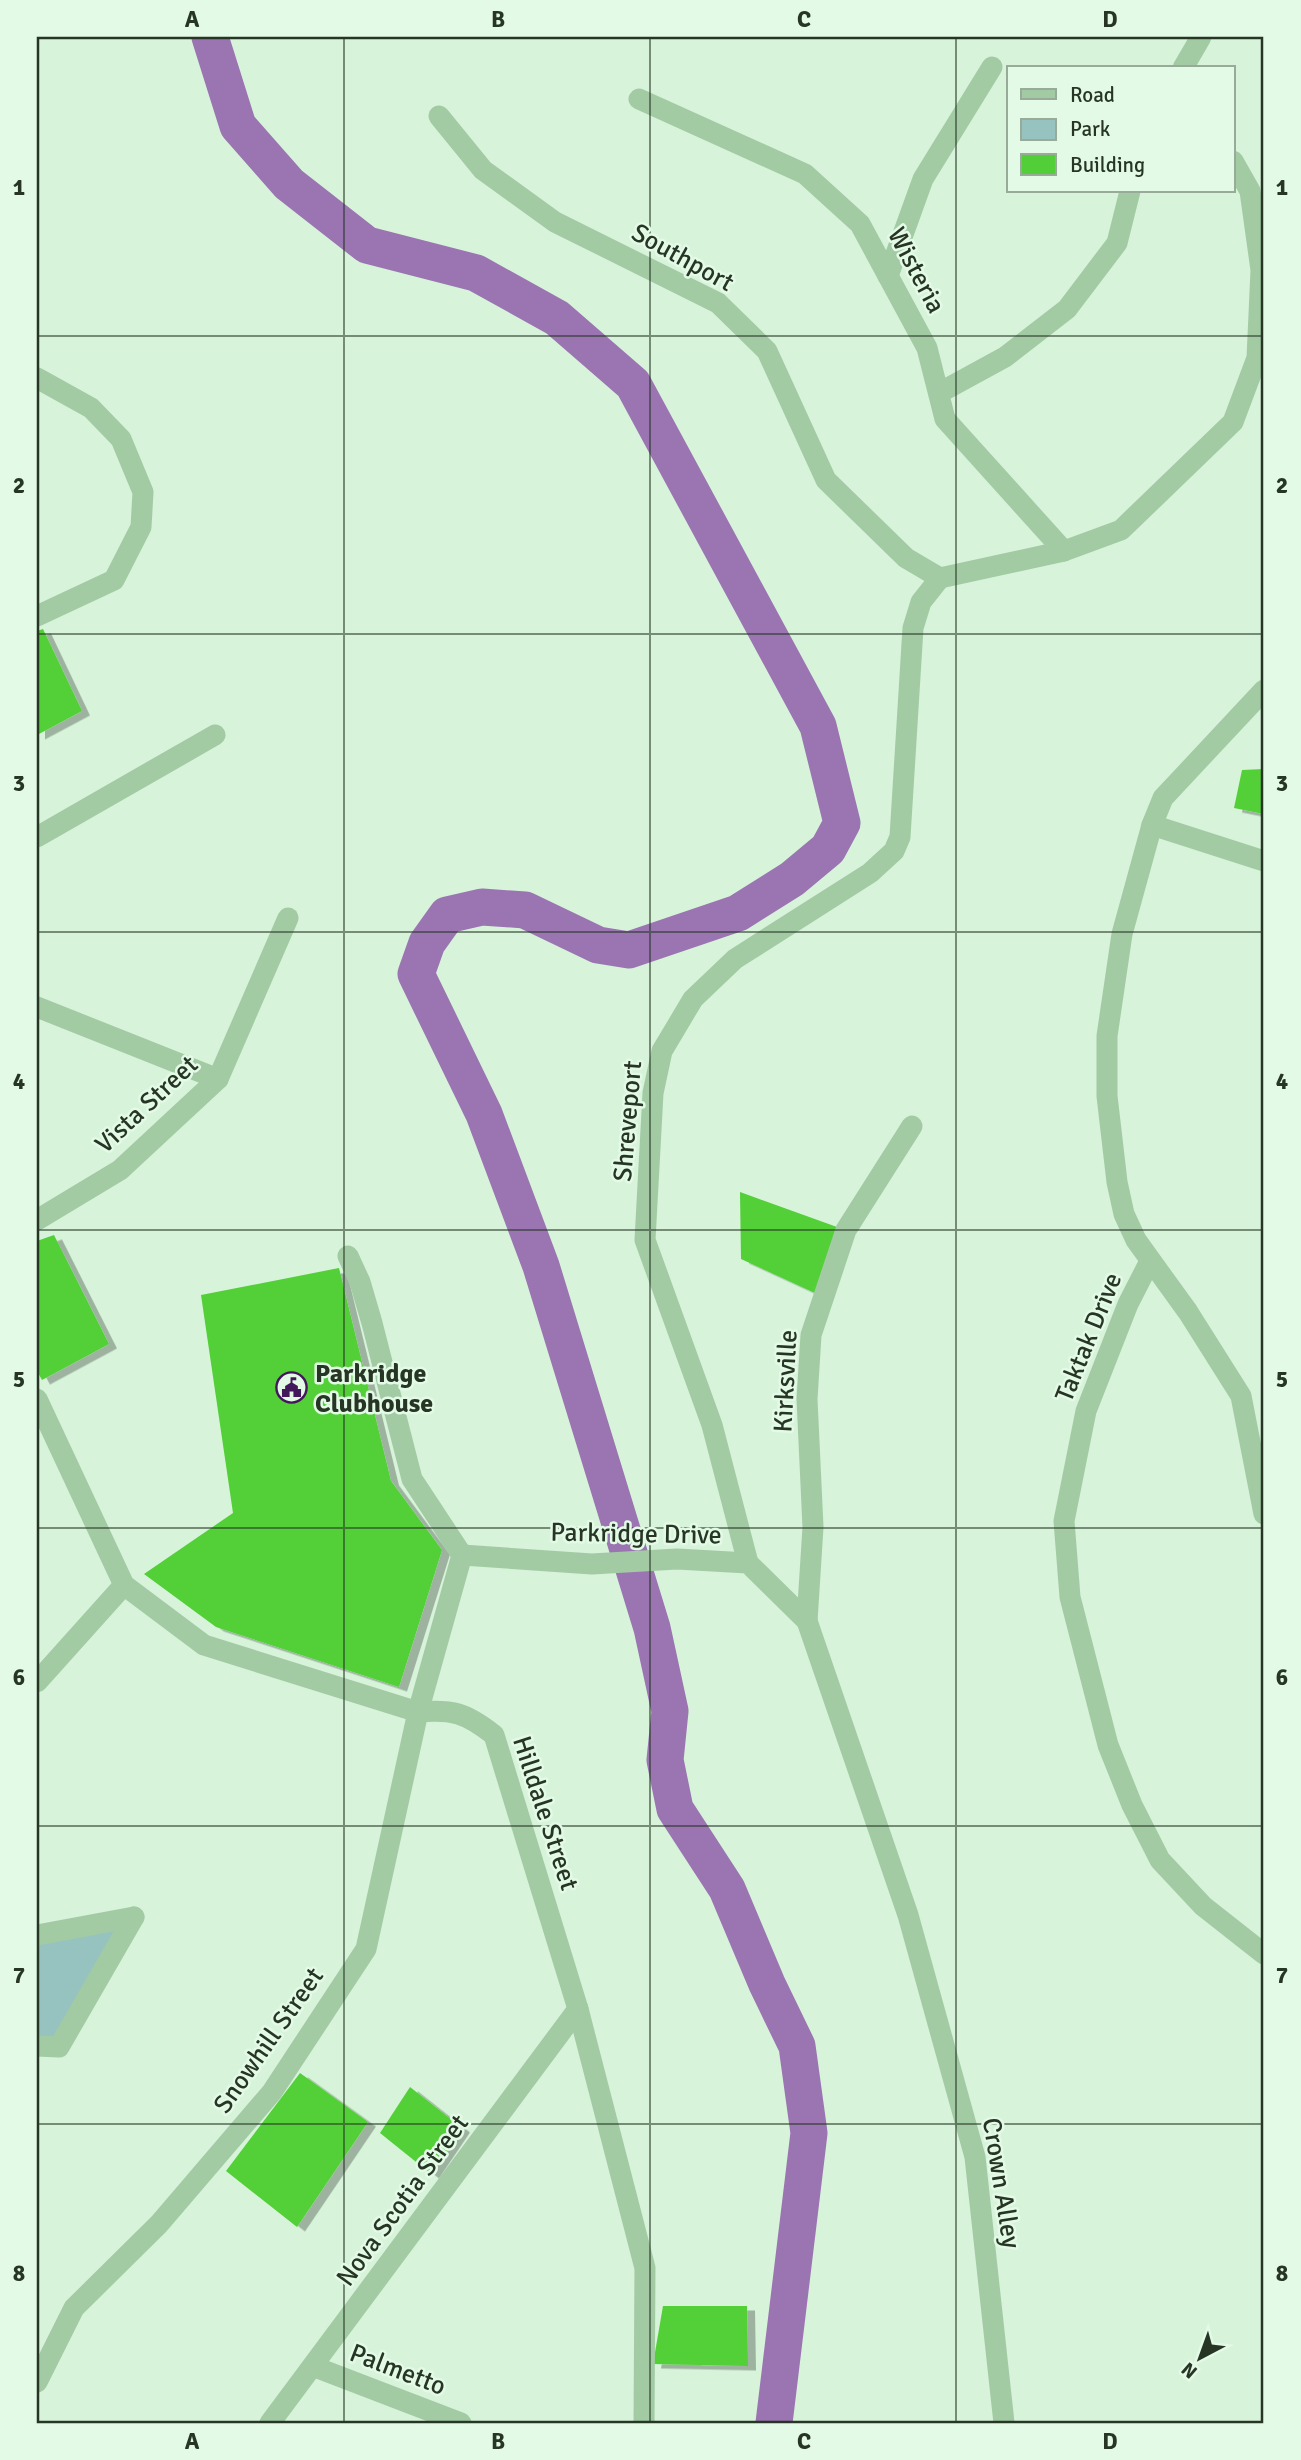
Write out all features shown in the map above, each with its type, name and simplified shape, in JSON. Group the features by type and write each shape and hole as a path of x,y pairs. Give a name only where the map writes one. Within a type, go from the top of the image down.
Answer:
{"street":[{"path":"1184,66 1201,37"},
{"path":"888,276 923,179 992,67"},
{"name":"Wisteria","path":"639,99 805,174 860,224 927,348 945,419 1064,551"},
{"name":"Southport","path":"439,116 482,170 555,222 719,303 768,351 826,480 906,558 940,578"},
{"path":"940,578 1064,551 1121,530 1233,422 1257,358 1261,270 1250,191 1234,163"},
{"path":"939,393 1005,357 1067,309 1117,243 1130,192"},
{"path":"37,378 91,408 121,439 143,492 141,527 114,580 37,616"},
{"name":"Shreveport","path":"748,1563 712,1425 645,1240 653,1093 662,1051 693,999 735,960 833,899 870,873 894,850 900,837 912,628 921,602 940,578"},
{"name":"Taktak Drive","path":"1264,690 1163,798 1152,825 1122,934 1107,1035 1107,1084 1117,1182 1124,1213 1150,1261 1128,1304 1086,1411 1064,1521 1070,1597 1108,1745 1132,1805 1160,1860 1203,1906 1264,1954"},
{"path":"37,837 215,735"},
{"path":"1152,825 1264,861"},
{"name":"Vista Street","path":"37,1220 121,1170 218,1079 288,918"},
{"path":"37,1007 218,1079"},
{"name":"Kirksville","path":"807,1621 813,1527 807,1399 811,1335 846,1230 912,1126"},
{"path":"348,1256 360,1282 412,1479 462,1555 418,1712"},
{"path":"1150,1261 1188,1312 1241,1396 1264,1514"},
{"name":"Hilldale Street","path":"37,1399 124,1585 204,1645 418,1712 448,1710 475,1720 494,1735 578,2009 645,2268 644,2423"},
{"name":"Parkridge Drive","path":"462,1555 592,1564 677,1559 748,1563 807,1621 908,1915"},
{"path":"37,1682 124,1585"},
{"name":"Snowhill Street","path":"37,2382 74,2308 159,2224 272,2092 366,1949 418,1712"},
{"name":"Crown Alley","path":"908,1915 975,2157 1004,2423"},
{"path":"37,1935 134,1917 59,2047 37,2046"},
{"name":"Nova Scotia Street","path":"270,2423 315,2367 578,2009"},
{"name":"Palmetto","path":"315,2367 461,2423"}],"green space":[{"path":"128,1921 59,2047 37,2046 37,1936"}],"building":[{"path":"43,629 82,711 37,735 37,631"},
{"path":"1264,769 1264,814 1234,808 1242,770"},
{"path":"740,1192 837,1227 815,1293 741,1259"},
{"path":"54,1235 109,1344 42,1380 37,1371 37,1241"},
{"name":"Parkridge Clubhouse","path":"339,1268 391,1481 442,1550 399,1687 216,1627 144,1574 233,1513 201,1295"},
{"path":"300,2073 368,2122 297,2227 226,2171"},
{"path":"410,2087 462,2128 431,2174 380,2133"},
{"path":"663,2306 747,2306 748,2366 653,2364"}],"waterway":[{"path":"210,37 238,126 289,184 367,245 476,273 557,318 633,384 818,726 842,823 828,849 792,879 738,913 629,950 598,945 525,910 482,907 447,915 427,943 416,974 484,1114 541,1266 652,1628 670,1711 665,1760 675,1809 727,1889 767,1984 797,2046 809,2133 774,2423"}],"place":[{"name":"Parkridge Clubhouse","path":"292,1388"}]}
